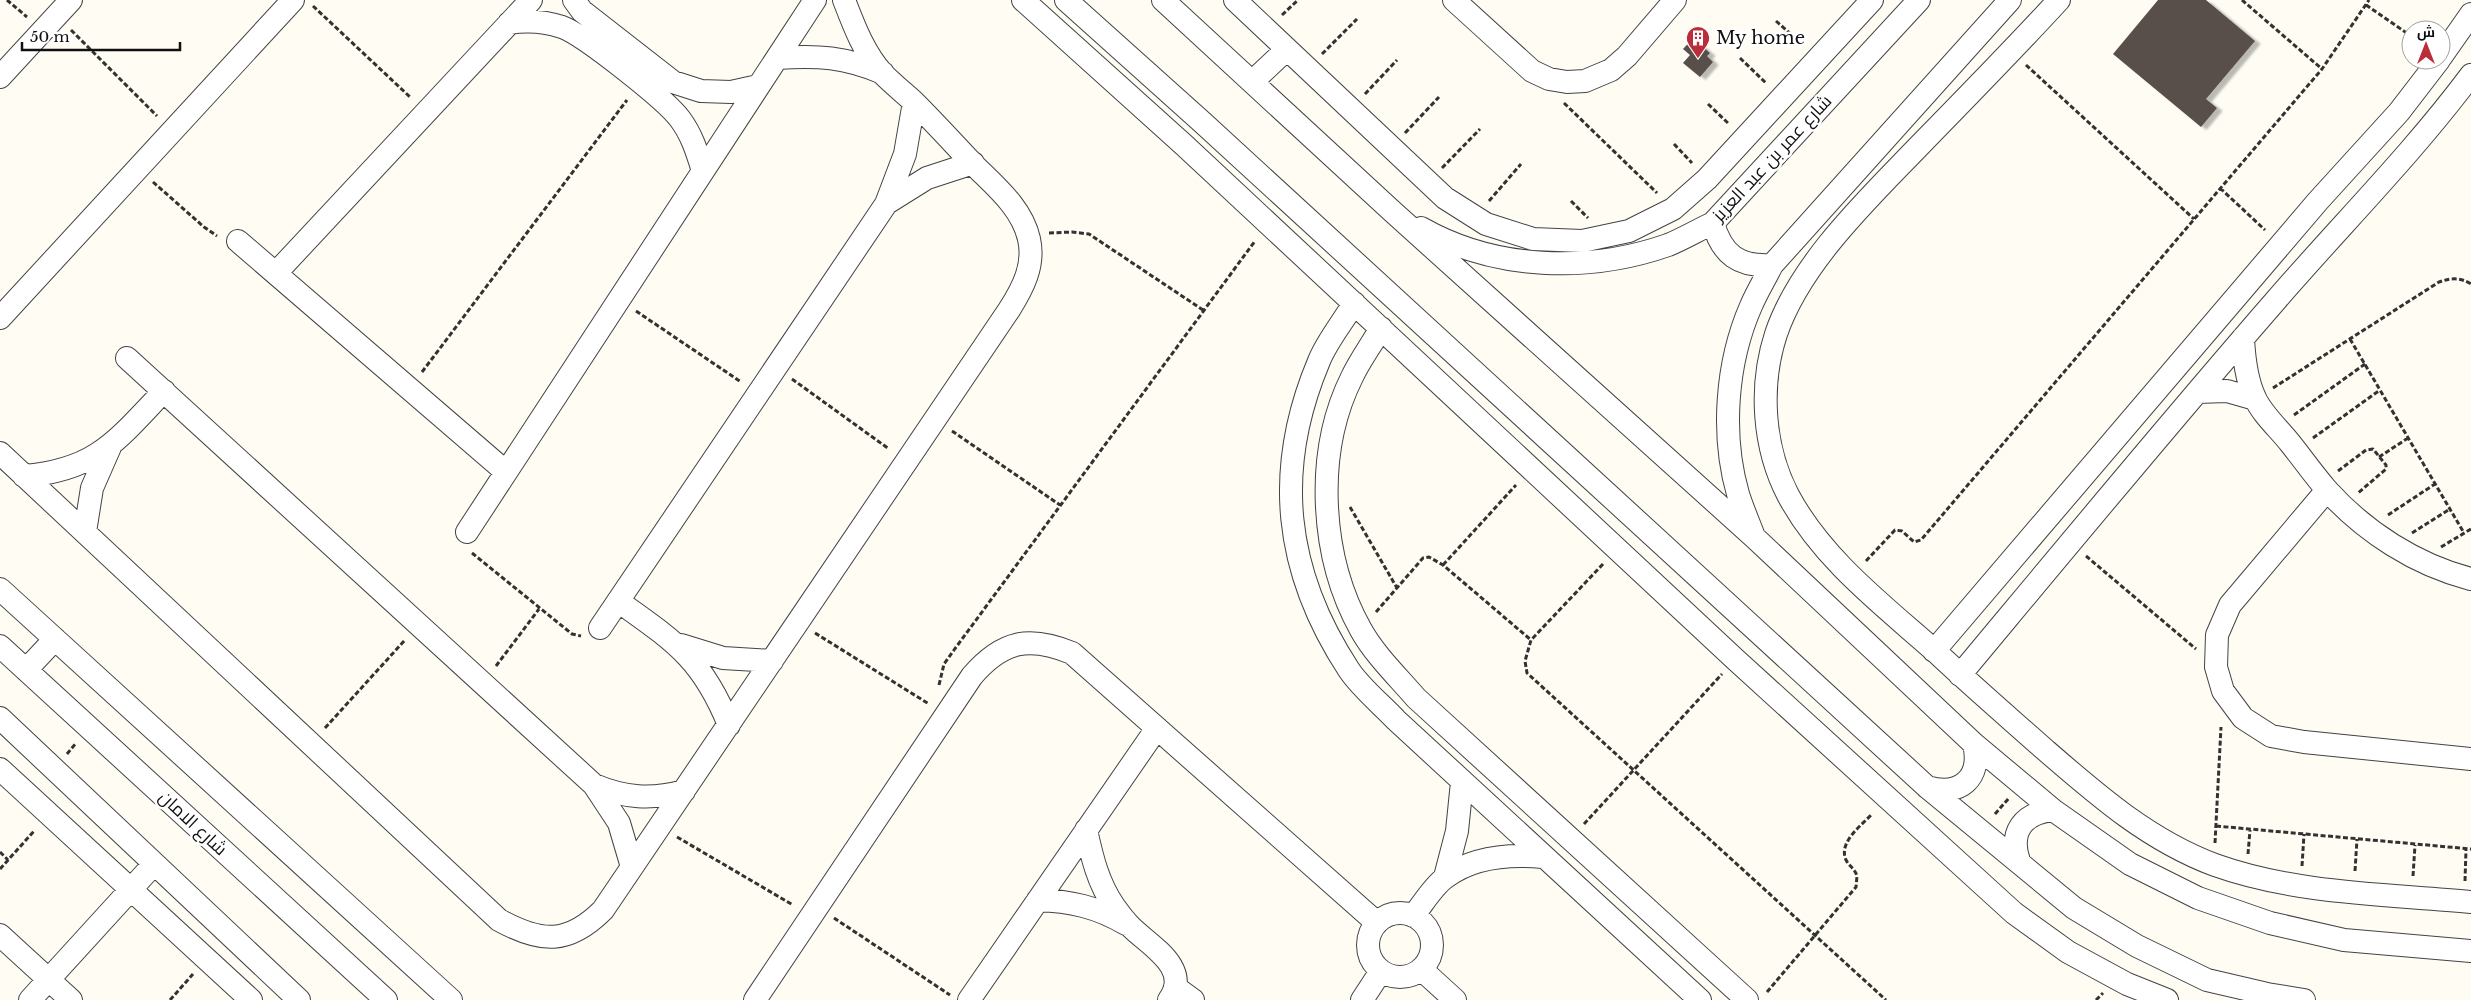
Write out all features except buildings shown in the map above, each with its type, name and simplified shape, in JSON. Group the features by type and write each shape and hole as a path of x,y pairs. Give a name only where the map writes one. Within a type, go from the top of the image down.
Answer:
{"street":[{"path":"0,318 293,0"},
{"path":"276,273 530,0"},
{"path":"574,0 582,11 673,82 701,91 731,92 758,86"},
{"path":"467,532 815,0"},
{"path":"0,453 499,920 525,934 547,938 571,934 590,923 603,910 1023,289 1030,265 1029,239 1020,216 973,163 914,102 883,74 866,50 853,25 844,0"},
{"path":"1023,0 1184,145 1736,660 2014,913 2068,952 2127,984 2167,1000"},
{"path":"1066,0 1537,428 1927,787 2074,908 2137,946 2207,980 2267,994 2304,1000"},
{"path":"1164,0 1393,212 1754,537 1974,744 2053,810 2130,864 2198,898 2270,923 2344,940 2471,951"},
{"path":"1236,0 1445,198 1486,224 1533,239 1582,241 1629,231 1673,209 1707,179 1872,0"},
{"path":"1454,0 1532,71 1548,79 1567,82 1585,81 1611,70 1627,56 1675,0"},
{"name":"شارع عمر بن عبد العزيز","path":"1393,212 1434,235 1480,252 1527,262 1575,264 1623,258 1669,244 1713,223 1919,0"},
{"path":"2058,0 2016,46 1870,196 1827,248 1790,303 1777,333 1770,357 1765,398 1769,439 1775,463 1787,493 1804,521 1852,576 1960,675 2095,794 2134,824 2177,849 2246,875 2301,886 2468,901"},
{"path":"0,77 63,8"},
{"path":"1754,537 1738,493 1731,456 1728,399 1736,352 1750,307 1772,266 1848,178 2002,8 2016,46"},
{"path":"2451,42 2471,14"},
{"path":"509,23 528,20 546,22 564,28 640,83 679,118 695,143 703,171"},
{"path":"1252,82 1287,49"},
{"path":"777,58 833,57 858,63 883,74"},
{"path":"1934,651 2318,201 2399,112 2431,70"},
{"path":"1960,675 2196,392 2445,109 2471,75"},
{"path":"600,628 886,204 905,154 914,102"},
{"path":"1184,145 1202,122"},
{"path":"1747,134 1778,153"},
{"path":"886,204 927,178 973,163"},
{"path":"1848,178 1870,196"},
{"path":"2318,201 2343,223"},
{"path":"1713,223 1717,239 1727,252 1740,262 1756,266 1772,266"},
{"path":"238,241 506,472"},
{"path":"1354,303 1319,359 1297,422 1290,487 1296,552 1317,615 1350,671 1396,720 1700,1000"},
{"path":"1381,328 1352,378 1342,406 1333,433 1326,491 1331,548 1348,604 1361,630 1377,654 1416,698 1570,839 1756,996"},
{"path":"2243,338 2246,370 2255,400 2331,493 2369,528 2418,560 2454,574 2471,578"},
{"path":"127,358 594,785 619,823 632,867"},
{"path":"24,476 47,474 69,468 110,447 164,392"},
{"path":"2196,392 2227,392 2255,400"},
{"path":"1514,451 1537,428"},
{"path":"85,532 92,488 110,447"},
{"path":"2331,493 2230,605 2217,635 2216,666 2223,691 2243,718 2271,736 2304,742 2471,758"},
{"path":"0,589 451,1000"},
{"path":"618,601 677,644 708,681 729,725"},
{"path":"26,670 55,639"},
{"path":"755,1000 946,715 986,659 1006,647 1028,642 1051,644 1072,652 1377,923"},
{"path":"677,644 723,658 772,661"},
{"name":"شارع الامان","path":"0,646 384,999"},
{"path":"0,718 298,1000"},
{"path":"969,1000 1157,728"},
{"path":"1927,787 1940,791 1954,789 1966,782 1974,771 1977,757 1974,744"},
{"path":"46,761 7,775 251,1000"},
{"path":"1445,877 1457,830 1462,782"},
{"path":"594,785 615,794 638,798 661,797 684,791"},
{"path":"2019,861 2015,850 2016,837 2020,826 2029,817 2040,811 2053,810"},
{"path":"1086,830 1092,858 1101,883 1114,906 1131,926 1168,959 1175,977 1172,993 1194,1000"},
{"path":"1413,916 1445,877 1467,865 1492,857 1518,855 1543,857"},
{"path":"30,1000 154,864"},
{"path":"1038,900 1063,901 1087,906 1110,914 1131,926"},
{"path":"1406,914 1413,916 1421,921 1431,936 1431,954 1421,970 1406,977 1397,977 1381,971 1373,964 1369,953 1368,943 1371,932 1377,923 1390,915 1406,914"},
{"path":"0,935 71,1000"},
{"path":"1421,970 1454,1000"},
{"path":"1362,1000 1381,971"}],"path":[{"path":"307,0 426,112"},
{"path":"2242,0 2322,69"},
{"path":"1852,576 1895,530 1902,531 1914,542 1921,540 2322,69 2369,0"},
{"path":"2366,5 2401,29"},
{"path":"63,8 172,131"},
{"path":"1307,68 1357,19"},
{"path":"1776,21 1818,58"},
{"path":"2016,46 2194,219"},
{"path":"1740,58 1781,98"},
{"path":"1351,109 1397,60"},
{"path":"410,389 640,83"},
{"path":"1391,147 1439,97"},
{"path":"1560,99 1673,209"},
{"path":"1708,104 1747,134"},
{"path":"1428,182 1480,129"},
{"path":"1674,144 1707,179"},
{"path":"1475,217 1522,164"},
{"path":"138,168 204,227 219,236 238,241"},
{"path":"2220,188 2281,245"},
{"path":"946,715 939,690 939,681 944,664 1268,223"},
{"path":"1029,239 1057,232 1089,234 1203,310"},
{"path":"2255,400 2439,282 2449,278 2458,278 2471,284"},
{"path":"619,299 758,393"},
{"path":"2350,339 2464,533"},
{"path":"2277,427 2365,364"},
{"path":"776,367 907,462"},
{"path":"2296,450 2380,390"},
{"path":"935,419 1060,505"},
{"path":"2379,457 2408,438"},
{"path":"2369,448 2373,449 2386,466 2385,472 2331,493 2369,448"},
{"path":"1443,565 1532,468"},
{"path":"2369,528 2435,484"},
{"path":"1347,502 1397,588"},
{"path":"2394,545 2450,509"},
{"path":"2418,560 2471,529"},
{"path":"467,532 468,543 473,555 572,634 588,635 600,628"},
{"path":"2070,543 2216,666"},
{"path":"1618,549 1531,640 1525,661 1527,673 1886,1000"},
{"path":"1361,630 1423,558 1429,556 1443,565 1531,640"},
{"path":"483,684 539,609"},
{"path":"798,622 946,715"},
{"path":"311,743 419,625"},
{"path":"1570,839 1736,660"},
{"path":"2214,864 2223,691"},
{"path":"46,761 90,729"},
{"path":"1980,830 2022,784"},
{"path":"1756,996 1815,936 1856,888 1857,876 1844,855 1846,843 1887,798"},
{"path":"0,869 50,814"},
{"path":"2216,826 2471,850"},
{"path":"660,827 815,912 956,1000"},
{"path":"2301,886 2304,834"},
{"path":"2354,892 2357,839"},
{"path":"2412,897 2415,844"},
{"path":"2466,849 2468,901"},
{"path":"0,852 8,860"},
{"path":"170,1000 207,959"}],"place":[{"name":"My home","path":"1698,59"}]}
